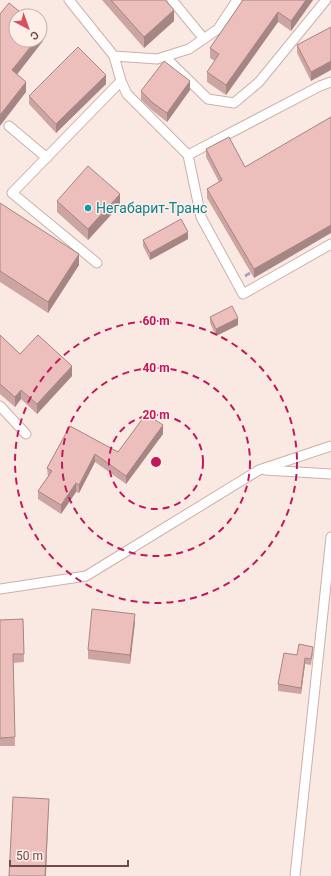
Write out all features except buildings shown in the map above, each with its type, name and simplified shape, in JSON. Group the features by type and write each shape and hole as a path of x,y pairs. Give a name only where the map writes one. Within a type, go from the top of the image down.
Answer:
{"lane":[{"path":"69,0 114,56 121,82 127,94 188,156 201,216 243,294 331,244"},
{"path":"172,0 204,39"},
{"path":"114,56 158,59 189,49 218,29 238,0"},
{"path":"165,57 208,99 234,103 259,82 326,0"},
{"path":"97,263 12,193 121,82"},
{"path":"188,156 320,86 331,82"},
{"path":"9,126 47,158"},
{"path":"0,406 26,434"},
{"path":"0,589 86,576 259,470 331,446"},
{"path":"259,470 331,474"},
{"path":"295,876 331,537"}],"railway":[{"path":"245,276 260,267"}],"place":[{"name":"Негабарит-Транс","path":"88,208"}]}
